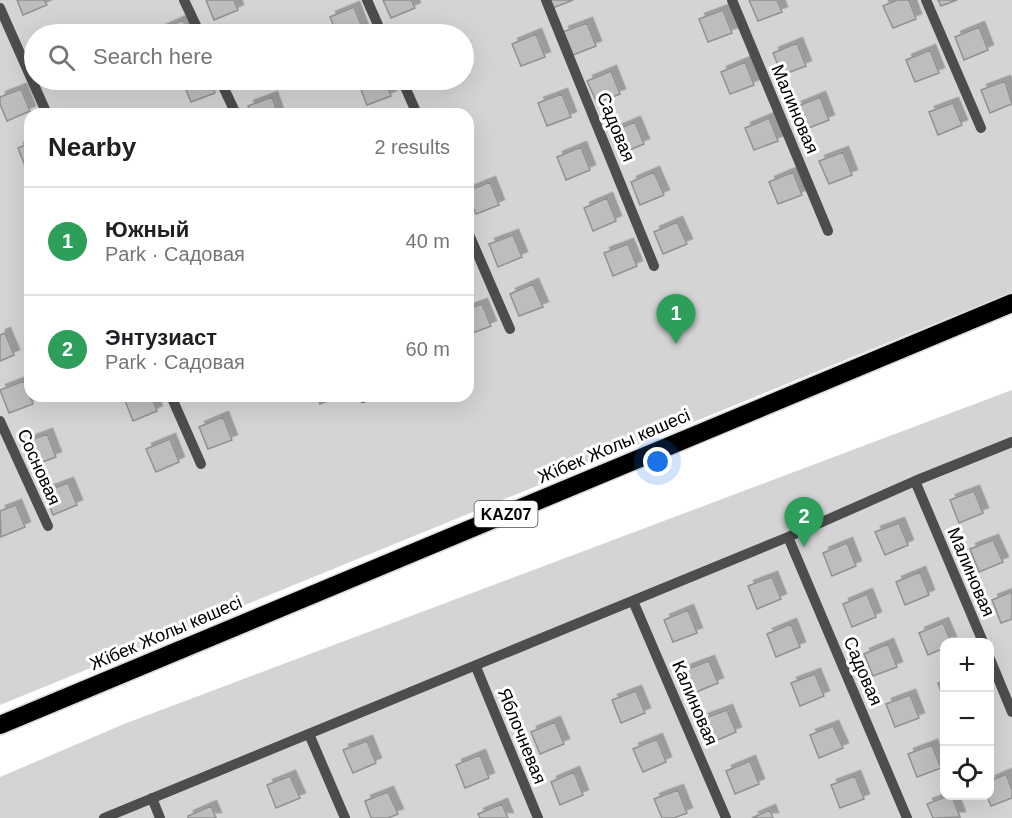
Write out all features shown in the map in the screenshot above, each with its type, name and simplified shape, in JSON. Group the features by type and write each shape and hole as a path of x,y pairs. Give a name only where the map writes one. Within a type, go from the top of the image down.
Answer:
{"highway":[{"name":"Жібек Жолы көшесі","path":"0,725 1012,303"}],"street":[{"path":"184,0 195,24"},
{"path":"367,0 378,24"},
{"name":"Садовая","path":"546,0 654,266"},
{"name":"Малиновая","path":"732,0 828,231"},
{"path":"926,0 981,128"},
{"path":"0,8 24,62"},
{"path":"36,90 44,108"},
{"path":"225,90 233,108"},
{"path":"406,90 414,108"},
{"path":"474,246 510,329"},
{"path":"174,402 201,464"},
{"name":"Сосновая","path":"0,421 48,526"},
{"path":"104,818 788,537 915,481 1012,442"},
{"name":"Малиновая","path":"915,481 981,638"},
{"name":"Садовая","path":"788,537 907,818"},
{"name":"Калиновая","path":"633,601 726,818"},
{"name":"Яблочневая","path":"476,666 538,818"},
{"path":"994,669 1012,712"},
{"path":"309,734 345,818"},
{"path":"152,798 160,818"}],"shaded area":[{"path":"0,0 1012,0 1012,292 0,705"},
{"path":"1012,390 1012,818 0,818 0,777 124,724"}],"building":[{"path":"17,0 44,0 47,5 23,15"},
{"path":"206,0 234,0 238,10 214,20"},
{"path":"383,0 411,0 415,8 391,18"},
{"path":"550,0 573,0 553,8"},
{"path":"749,0 777,0 782,12 758,21"},
{"path":"897,0 909,0 916,19 893,28 883,6"},
{"path":"938,0 957,0 941,6"},
{"path":"354,7 361,24 333,24 330,17"},
{"path":"723,10 732,33 708,42 699,19"},
{"path":"587,23 596,46 573,55 563,32"},
{"path":"979,27 988,50 964,60 955,37"},
{"path":"536,34 545,57 521,66 512,44"},
{"path":"797,43 806,66 782,75 773,53"},
{"path":"930,50 939,73 915,82 906,60"},
{"path":"745,62 754,85 730,94 721,72"},
{"path":"611,71 620,94 597,103 587,81"},
{"path":"1005,81 1012,104 990,113 981,90"},
{"path":"21,89 29,108 24,108 24,114 7,121 0,104 0,97"},
{"path":"186,90 214,90 215,93 191,102"},
{"path":"361,90 389,90 391,96 367,105"},
{"path":"562,94 571,117 547,126 538,103"},
{"path":"272,97 276,108 249,108 248,106"},
{"path":"820,97 829,120 806,129 796,107"},
{"path":"953,103 962,125 938,135 929,112"},
{"path":"769,118 778,141 754,150 745,128"},
{"path":"635,122 644,144 620,154 611,132"},
{"path":"24,146 24,163 18,148"},
{"path":"581,147 590,170 566,180 557,157"},
{"path":"843,152 852,175 829,184 819,161"},
{"path":"654,172 664,195 640,205 631,182"},
{"path":"793,172 802,195 778,204 769,182"},
{"path":"490,182 499,205 476,214 474,189"},
{"path":"607,198 616,221 593,231 584,208"},
{"path":"677,222 687,244 663,254 654,232"},
{"path":"513,235 522,257 498,267 489,244"},
{"path":"628,244 637,266 613,276 604,253"},
{"path":"533,284 543,307 519,316 510,294"},
{"path":"482,304 491,326 474,333 474,307"},
{"path":"5,333 14,355 0,361 0,335"},
{"path":"24,381 24,402 33,404 9,413 0,390"},
{"path":"126,402 153,402 157,411 133,421"},
{"path":"223,417 232,440 208,449 199,427"},
{"path":"47,434 56,457 32,466 23,443"},
{"path":"170,439 179,462 156,472 146,449"},
{"path":"68,483 77,505 53,515 44,492"},
{"path":"974,491 983,513 959,523 950,500"},
{"path":"16,505 25,527 1,537 0,511"},
{"path":"899,523 908,545 885,555 875,532"},
{"path":"993,540 1003,562 979,572 970,549"},
{"path":"847,543 856,566 832,576 823,553"},
{"path":"920,572 929,595 905,605 896,582"},
{"path":"772,577 781,599 757,609 748,586"},
{"path":"1012,592 1012,619 1001,623 992,600"},
{"path":"867,594 876,617 852,627 843,604"},
{"path":"688,610 697,633 673,642 664,620"},
{"path":"943,623 949,638 940,638 940,650 928,655 919,633"},
{"path":"791,624 800,647 776,657 767,634"},
{"path":"888,644 897,667 873,676 864,654"},
{"path":"709,661 718,683 694,693 685,670"},
{"path":"815,674 824,696 800,706 791,683"},
{"path":"636,691 645,713 621,723 612,700"},
{"path":"910,695 919,718 895,727 886,704"},
{"path":"727,710 736,732 713,742 703,719"},
{"path":"555,722 564,744 540,754 531,732"},
{"path":"833,726 843,748 819,758 810,735"},
{"path":"657,739 666,762 643,772 633,749"},
{"path":"367,741 376,763 353,773 343,750"},
{"path":"932,745 940,768 917,777 908,754"},
{"path":"480,755 489,778 465,788 456,765"},
{"path":"750,761 759,784 735,794 726,771"},
{"path":"574,772 583,795 560,805 551,782"},
{"path":"1006,774 1012,790 1012,798 991,806 989,800 994,800 994,779"},
{"path":"290,776 300,798 276,808 267,785"},
{"path":"855,776 864,799 840,808 831,785"},
{"path":"678,790 687,813 674,818 662,818 654,799"},
{"path":"388,792 398,814 388,818 371,818 365,801"},
{"path":"940,799 954,800 960,817 933,818 927,804"},
{"path":"502,804 508,818 480,818 478,814"},
{"path":"211,806 216,818 188,818 188,816"},
{"path":"770,810 773,818 752,818"}],"place":[{"name":"Южный","path":"676,344"},
{"name":"Энтузиаст","path":"804,547"}]}
